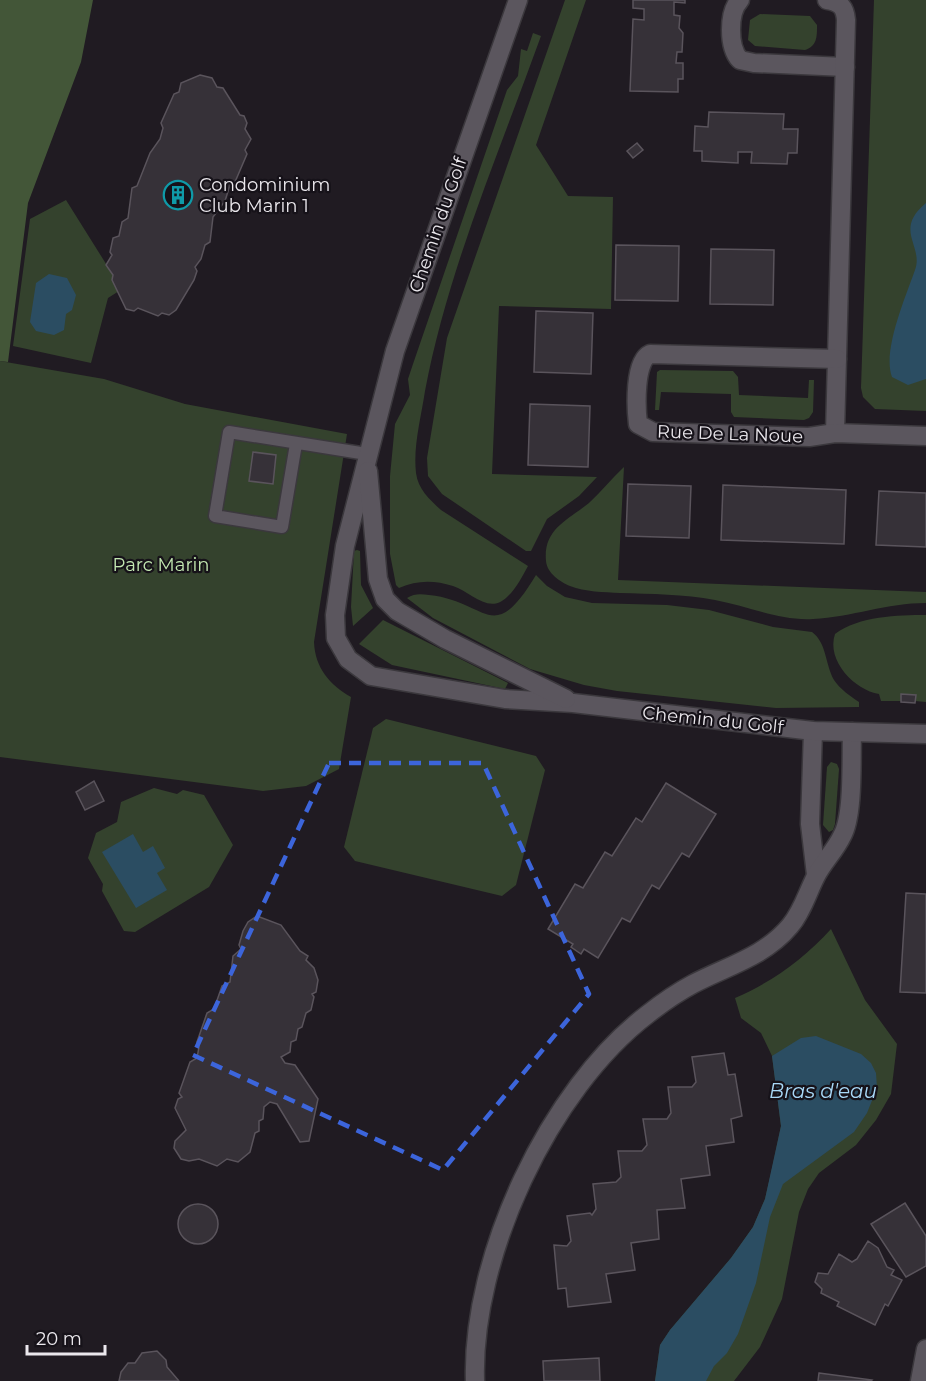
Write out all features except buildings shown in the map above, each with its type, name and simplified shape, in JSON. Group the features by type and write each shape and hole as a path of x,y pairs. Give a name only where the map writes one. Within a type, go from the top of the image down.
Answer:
{"street":[{"name":"Chemin du Golf","path":"518,0 398,340 345,546 335,615 336,638 348,659 362,671 385,680 505,699 573,703 813,731 926,734"},
{"path":"740,0 734,11 732,41 740,60 754,63 845,67"},
{"path":"827,0 838,2 846,14 835,433"},
{"name":"Rue De La Noue","path":"837,359 650,354 644,357 639,368 637,418 640,428 653,432 808,437 835,433 926,436"},
{"name":"Chemin du Golf","path":"367,454 378,579 382,593 390,604 445,639 573,703"},
{"path":"813,731 810,824 816,875"},
{"path":"475,1381 479,1320 496,1246 542,1144 572,1092 600,1059 648,1014 694,984 754,956 781,935 797,917 816,875 843,836 846,826 852,732"},
{"path":"920,1381 926,1349"}],"lane":[{"path":"297,444 282,527 215,516 230,432 367,454"}],"highlighted area":[{"path":"329,763 483,763 589,994 443,1170 193,1055"}],"green space":[{"path":"0,0 93,0 81,62 28,203 8,362 0,361"},
{"path":"565,0 586,0 536,145 568,196 613,197 611,309 499,306 492,474 597,477 579,496 547,519 531,551 526,551 442,494 428,476 427,458 447,338"},
{"path":"874,0 926,0 926,411 875,409 863,397 861,388"},
{"path":"760,14 810,16 817,25 814,43 805,50 755,46 748,40 750,20"},
{"path":"533,33 541,36 476,212 447,301 425,391 415,463 417,479 432,502 528,566 510,594 494,604 480,600 453,586 439,583 419,582 399,588 396,585 390,554 390,476 395,424 410,395 408,379 507,90 518,76 521,49 527,51"},
{"path":"66,200 113,275 112,280 119,291 108,298 91,363 13,346 30,219"},
{"name":"Parc Marin","path":"0,361 104,379 185,404 347,434 314,642 317,660 325,675 336,687 351,697 339,769 306,786 263,791 0,757"},
{"path":"660,370 733,371 738,377 739,395 808,398 809,380 814,380 813,412 809,418 804,420 734,417 731,412 731,394 661,392 659,410 655,410 657,372"},
{"path":"624,467 618,580 926,592 926,603 897,605 827,618 800,619 703,598 595,591 566,584 555,576 547,565 548,541 558,526 589,503"},
{"path":"354,551 360,551 361,585 373,608 353,626 351,607"},
{"path":"536,575 547,586 565,597 592,603 667,605 709,610 773,627 812,632 823,648 834,680 859,702 859,707 776,708 617,691 584,685 530,669 433,618 407,598 421,594 429,595 449,599 488,615 498,615 509,610"},
{"path":"926,615 926,702 915,701 915,695 902,694 901,701 881,701 879,694 861,687 845,673 839,664 833,644 835,634 845,628 855,623 879,618"},
{"path":"383,620 508,683 505,689 392,665 359,644"},
{"path":"386,719 536,756 545,770 516,885 502,896 355,861 344,847 373,728"},
{"path":"831,762 837,764 839,769 835,824 833,830 829,832 823,825 827,767"},
{"path":"154,788 177,794 183,790 204,795 233,845 209,887 135,932 124,931 102,891 103,884 88,858 96,833 117,822 121,802"},
{"path":"831,929 865,1000 897,1044 891,1094 876,1120 856,1145 819,1173 808,1189 799,1212 782,1299 760,1347 734,1381 655,1381 660,1345 731,1258 753,1227 765,1199 781,1126 772,1056 761,1033 741,1018 735,998 787,969"}],"water":[{"path":"926,203 926,379 908,385 892,377 890,353 896,324 917,261 910,230 912,221"},
{"path":"49,274 67,278 76,295 72,310 66,314 64,330 54,335 36,331 30,322 36,283"},
{"path":"133,834 143,852 153,846 165,868 157,873 167,890 136,908 102,852"},
{"name":"Bras d'eau","path":"816,1036 861,1054 871,1063 876,1073 877,1088 867,1113 854,1132 783,1184 770,1217 756,1283 738,1334 727,1353 714,1366 706,1381 655,1381 660,1345 731,1258 753,1227 765,1199 781,1126 772,1056 801,1038"}],"place":[{"name":"Condominium Club Marin 1","path":"178,195"}]}
